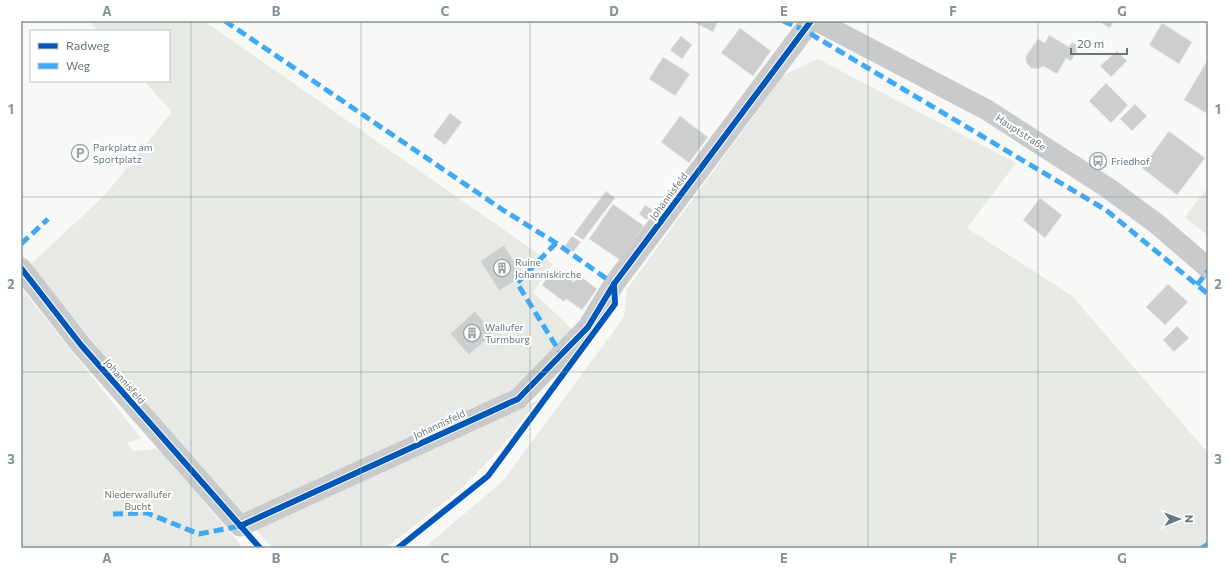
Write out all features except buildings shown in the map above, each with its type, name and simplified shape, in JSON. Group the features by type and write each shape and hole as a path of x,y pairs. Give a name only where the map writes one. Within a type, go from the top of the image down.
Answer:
{"street":[{"name":"Johannisfeld","path":"21,268 80,345 240,526 518,399 588,327 614,284 811,21"},
{"name":"Hauptstraße","path":"818,21 987,110 1114,192 1157,224 1208,268"}],"green space":[{"path":"89,21 204,21 553,264 533,292 573,330 513,396 240,521 30,265 105,195 172,112 145,82 170,82 170,30 97,30"},
{"path":"818,59 1016,163 967,228 1072,296 1208,453 1208,548 424,548 503,481 624,317 627,289 784,75"},
{"path":"1208,187 1208,236 1185,217"},
{"name":"Niederwallufer Bucht","path":"21,288 141,438 127,443 133,451 159,449 243,548 21,548"},
{"path":"538,400 499,450 461,489 386,548 272,548 254,527"}],"marked path":[{"path":"225,21 503,210 556,243 614,284 614,287"},
{"path":"783,21 804,30 1106,210 1208,294"},
{"path":"21,244 48,219"},
{"path":"556,243 517,283 561,354"},
{"path":"1197,285 1208,271"},
{"path":"113,514 147,513 199,534 241,527"},
{"path":"1202,548 1208,544"}],"cycle path":[{"path":"240,526 518,399 588,327 614,284 811,21"},
{"path":"21,268 81,345 260,548"},
{"path":"398,548 488,476 615,304 614,284"}],"place":[{"name":"Parkplatz am Sportplatz","path":"80,153"},
{"name":"Friedhof","path":"1098,161"},
{"name":"Ruine Johanniskirche","path":"502,268"},
{"name":"Wallufer Turmburg","path":"472,333"}]}
